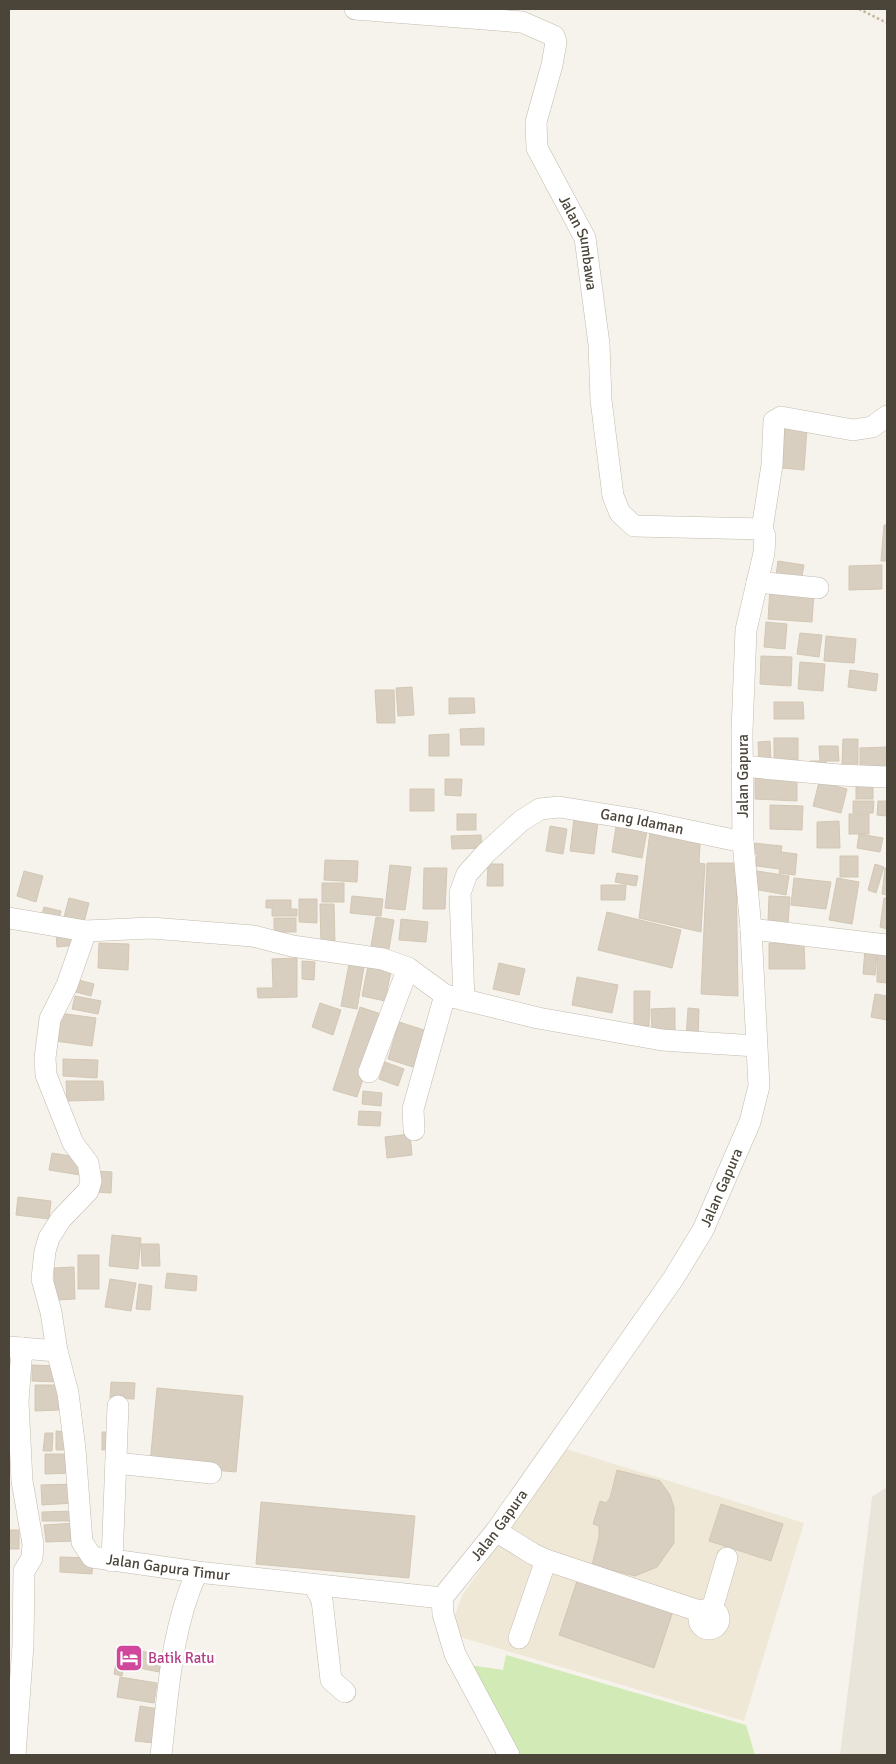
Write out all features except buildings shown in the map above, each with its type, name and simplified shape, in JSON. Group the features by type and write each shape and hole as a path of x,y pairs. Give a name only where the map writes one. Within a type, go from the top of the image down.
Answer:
{"street":[{"name":"Jalan Sumbawa","path":"355,9 522,22 554,36 556,42 552,65 536,122 537,148 585,238 599,344 601,400 612,486 620,513 634,526 762,529"},
{"name":"Jalan Gapura","path":"442,1598 496,1530 673,1279 703,1230 750,1122 759,1086 751,929 743,842 742,766 746,630 764,553 765,536 762,529 772,465 774,421 781,417 853,430 872,427 887,416"},
{"path":"757,582 818,588"},
{"path":"742,766 839,776 887,778"},
{"name":"Gang Idaman","path":"454,998 460,893 467,874 486,853 521,821 540,809 559,807 634,819 743,842"},
{"path":"9,918 86,931 151,928 252,936 292,946 383,958 408,968 454,998 605,1032 662,1040 756,1046"},
{"path":"751,929 887,945"},
{"name":"Jalan Gapura Timur","path":"86,931 67,985 50,1019 45,1058 46,1075 73,1143 88,1163 91,1181 88,1191 61,1219 49,1238 45,1251 42,1278 51,1312 69,1402 82,1542 92,1557 112,1561 442,1598"},
{"path":"369,1072 408,968"},
{"path":"414,1130 414,1109 454,998"},
{"path":"16,1755 17,1570 32,1558 33,1544 22,1482 14,1401 15,1348 58,1351"},
{"path":"112,1561 118,1406"},
{"path":"116,1463 211,1473"},
{"path":"496,1530 533,1554 546,1560 707,1610 727,1558"},
{"path":"519,1638 546,1560"},
{"path":"161,1755 170,1674 181,1613 186,1596 197,1572"},
{"path":"314,1585 322,1600 331,1680 345,1692"},
{"path":"442,1598 443,1614 456,1654 509,1755"}],"path":[{"path":"859,9 887,23"}],"shaded area":[{"path":"566,1449 804,1523 744,1721 460,1637 454,1617 463,1594"},
{"path":"887,1487 887,1755 840,1755 872,1497"}],"green space":[{"path":"506,1655 746,1725 755,1755 518,1755 470,1665 503,1670"}],"place":[{"name":"Batik Ratu","path":"129,1658"}]}
